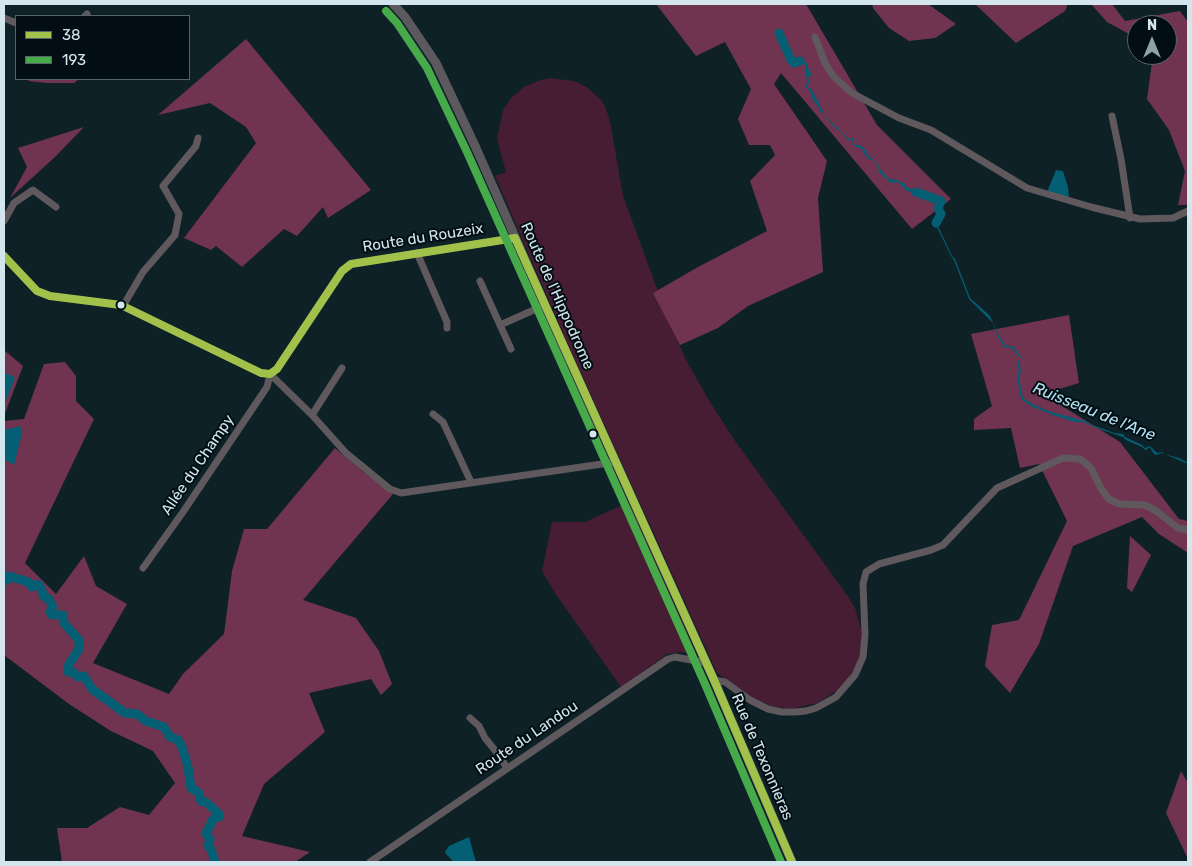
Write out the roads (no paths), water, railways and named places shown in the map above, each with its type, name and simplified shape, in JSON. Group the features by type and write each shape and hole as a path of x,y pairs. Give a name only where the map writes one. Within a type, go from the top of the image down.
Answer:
{"main road":[{"name":"Route de l'Hippodrome","path":"393,4 410,24 436,63 476,148 706,663"},
{"name":"Rue de Texonnieras","path":"706,663 792,862"}],"street":[{"path":"815,37 824,63 833,76 852,93 900,118 931,130 1027,188 1130,218 1164,220 1188,211"},
{"path":"1112,116 1130,218"},
{"path":"123,306 143,272 175,234 179,214 163,186 196,146 198,138"},
{"path":"4,221 14,203 33,190 56,207"},
{"name":"Route du Rouzeix","path":"270,374 277,369 342,272 352,264 515,238"},
{"path":"417,253 448,322 447,328"},
{"path":"4,256 37,291 50,296 123,306 261,373 270,374 346,452 390,488 402,493 616,462"},
{"path":"480,281 511,349"},
{"path":"500,325 545,306"},
{"path":"312,415 342,368"},
{"name":"Allée du Champy","path":"143,568 267,387 270,374"},
{"path":"433,414 443,422 471,482"},
{"path":"714,680 724,682 750,700 768,709 782,712 806,711 816,708 836,696 855,675 863,657 865,635 863,584 866,572 879,564 943,545 997,488 1064,458 1080,459 1091,468 1102,490 1109,499 1120,504 1145,505 1155,510 1178,528 1188,530"},
{"name":"Route du Landou","path":"370,862 668,659 675,657 706,663"},
{"path":"470,718 479,726 485,738 507,768"}],"water":[{"path":"798,59 803,60 807,64 811,76 808,77 809,82 807,86 812,90 825,115 820,111 810,91 805,86 807,82 805,65 799,62 794,65 791,63 791,60 795,61"},
{"path":"825,115 849,139 853,138 855,145 860,145 864,148 870,158 873,159 878,165 880,165 880,169 889,179 897,180 911,189 943,200 939,210 937,209 939,201 907,191 898,182 891,183 878,171 879,168 873,160 868,159 862,149 855,147 851,140 848,140 835,128 826,118"},
{"path":"1056,170 1063,171 1069,198 1047,192"},
{"path":"940,214 940,221 937,224 955,259 970,298 990,316 1005,345 1014,347 1021,357 1019,361 1021,371 1019,378 1023,398 1051,412 1085,421 1114,433 1123,434 1145,448 1150,446 1157,453 1163,452 1164,454 1156,455 1150,447 1146,450 1123,437 1083,422 1075,422 1053,415 1031,406 1021,399 1017,377 1019,370 1017,364 1020,358 1012,348 1004,347 997,335 993,323 969,299 954,260 935,223"},
{"path":"7,373 15,378 4,405 4,377"},
{"path":"20,426 22,433 14,465 4,459 4,430"},
{"path":"1165,454 1179,458 1188,464"},
{"path":"469,837 476,862 454,862 445,853 446,850 449,846"}],"waterway":[{"name":"Ruisseau de l'Ane","path":"779,33 791,60 794,63 800,61"},
{"name":"Ruisseau de l'Ane","path":"916,192 941,201 938,208 941,214 936,223"},
{"path":"4,577 7,580 9,576 28,582 32,587 37,584 40,586 44,597 48,598 53,607 50,612 52,615 63,615 64,623 79,640 79,649 68,666 68,672 73,672 78,677 84,676 92,689 125,713 137,714 146,721 164,727 170,737 178,740 188,767 191,788 198,792 201,801 206,802 219,814 219,817 213,819 206,834 210,839 208,846 211,849 215,862"}]}
